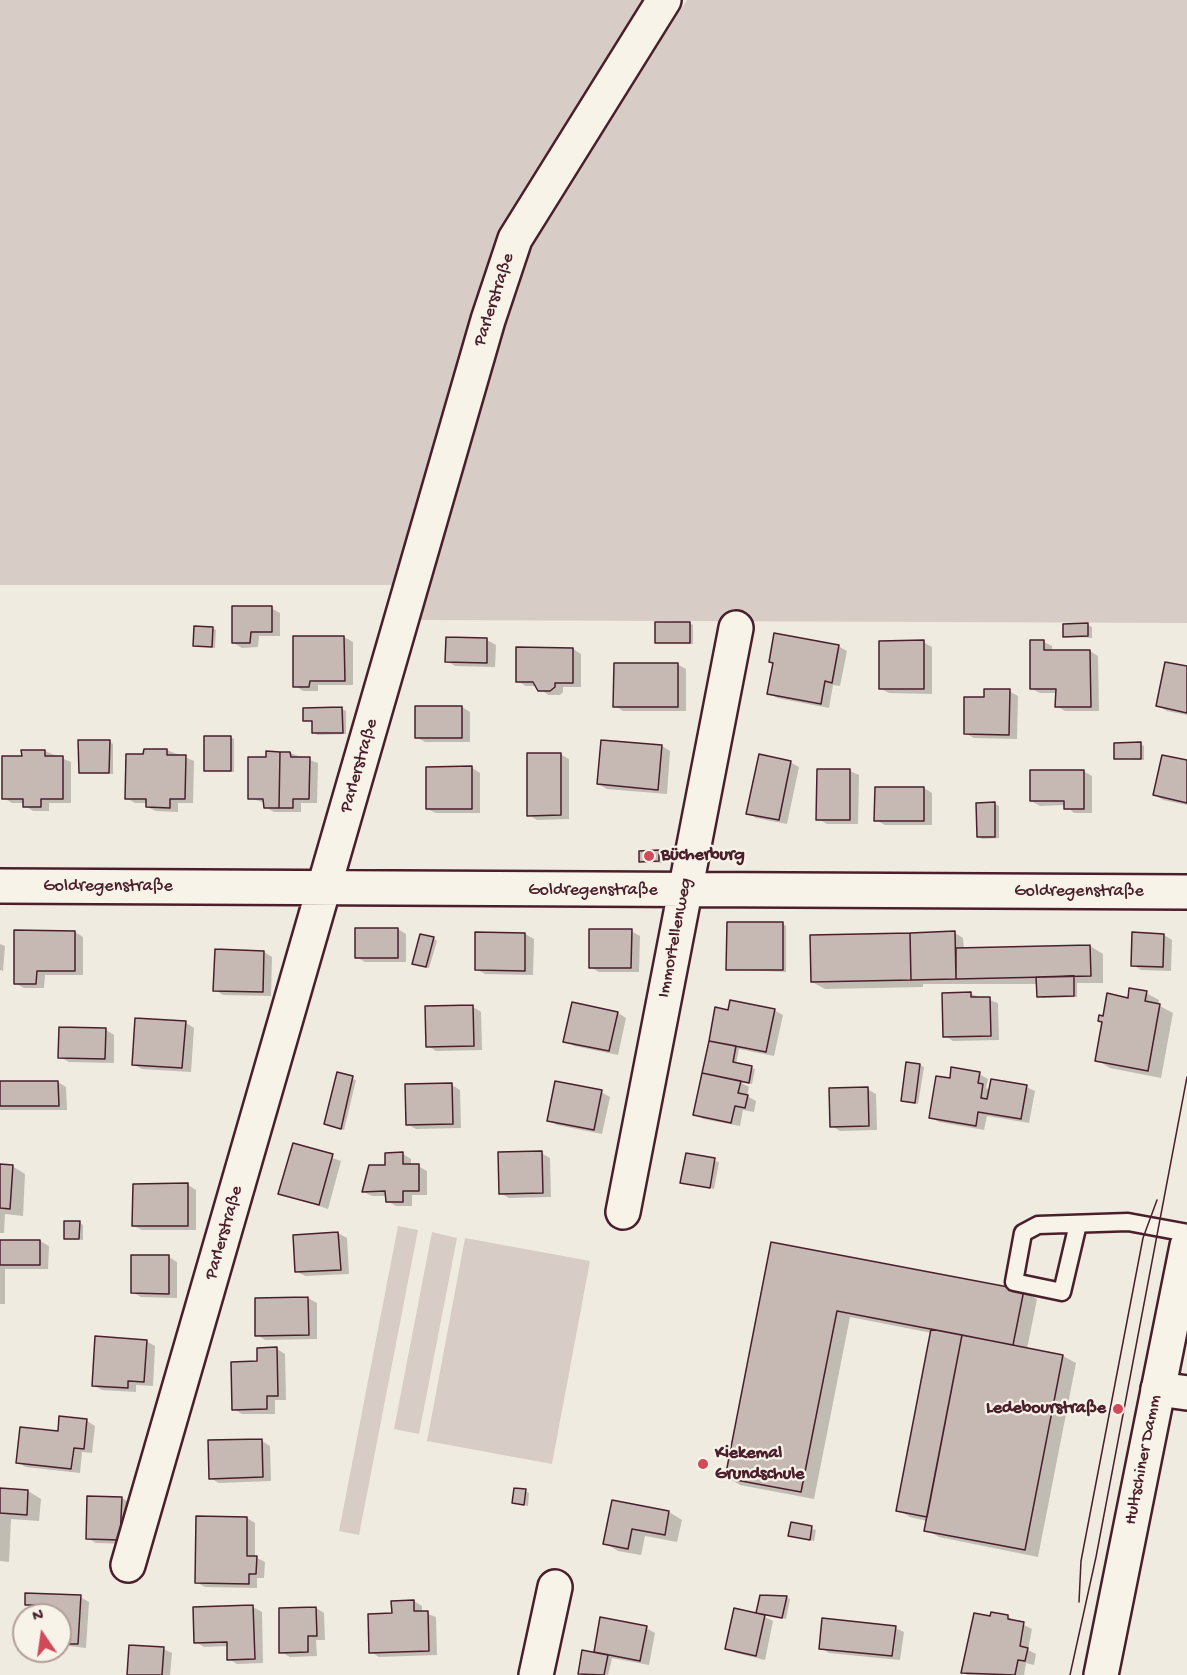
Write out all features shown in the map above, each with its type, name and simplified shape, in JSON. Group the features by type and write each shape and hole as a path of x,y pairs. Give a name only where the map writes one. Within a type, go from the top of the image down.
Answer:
{"street":[{"name":"Parlerstraße","path":"128,1565 488,320 515,239 664,0"},
{"name":"Immortellenweg","path":"623,1212 736,628"},
{"name":"Goldregenstraße","path":"0,886 1187,892"},
{"name":"Hultschiner Damm","path":"1101,1675 1172,1391 1187,1246"},
{"path":"536,1675 555,1587"}],"lane":[{"path":"1078,1224 1062,1292 1014,1282 1023,1233 1038,1225 1128,1222 1187,1233"}],"shaded area":[{"path":"0,0 647,0 498,232 395,585 0,585"},
{"path":"687,0 1187,0 1187,623 420,620 528,245"},
{"path":"398,1226 418,1230 359,1535 339,1531"},
{"path":"432,1232 457,1238 419,1434 394,1429"},
{"path":"465,1238 590,1261 552,1464 427,1441"}],"building":[{"path":"232,606 272,606 272,632 251,632 250,643 232,643"},
{"path":"655,622 690,622 690,643 655,643"},
{"path":"1088,623 1088,636 1063,637 1063,624"},
{"path":"194,626 213,627 212,647 193,646"},
{"path":"774,633 839,645 832,683 825,681 821,704 767,694 773,663 769,662"},
{"path":"293,636 344,636 345,681 310,681 309,687 293,687"},
{"path":"446,637 487,638 487,663 445,662"},
{"path":"924,640 924,689 879,689 879,641"},
{"path":"1030,640 1044,640 1044,650 1090,650 1091,707 1055,707 1056,689 1030,689"},
{"path":"516,647 573,648 573,683 555,683 555,687 550,691 538,691 533,682 516,682"},
{"path":"1165,662 1187,666 1187,713 1156,706"},
{"path":"614,663 678,663 678,707 613,707"},
{"path":"984,689 1010,689 1009,735 964,734 964,697 984,697"},
{"path":"415,706 462,706 462,738 415,738"},
{"path":"342,707 343,733 312,733 312,721 303,721 303,708"},
{"path":"204,736 231,736 231,771 204,771"},
{"path":"78,740 110,740 109,773 79,773"},
{"path":"601,740 662,745 658,790 597,784"},
{"path":"1141,742 1141,759 1114,759 1114,743"},
{"path":"144,749 167,749 167,755 186,755 185,799 170,799 170,808 146,807 146,799 125,799 126,754 143,754"},
{"path":"21,750 45,750 45,756 63,756 63,799 41,799 41,807 23,807 23,799 2,799 2,756 22,756"},
{"path":"266,751 280,752 279,808 264,808 263,799 248,799 248,757 266,757"},
{"path":"280,752 290,752 291,757 310,757 309,799 293,799 293,808 279,808"},
{"path":"527,753 561,753 561,815 527,816"},
{"path":"759,754 791,761 779,820 746,814"},
{"path":"1162,755 1187,760 1187,803 1153,795"},
{"path":"472,766 472,809 426,809 426,767"},
{"path":"817,769 850,769 850,820 816,820"},
{"path":"1030,770 1084,770 1084,809 1064,809 1064,801 1030,801"},
{"path":"875,787 924,787 924,821 874,821"},
{"path":"995,802 995,837 977,837 976,803"},
{"name":"Bücherburg","path":"659,850 659,861 639,862 639,851"},
{"path":"727,922 783,922 783,970 726,970"},
{"path":"355,928 398,928 398,958 355,958"},
{"path":"589,929 632,929 631,968 589,968"},
{"path":"14,930 75,931 75,971 37,971 36,984 14,984"},
{"path":"955,931 956,979 911,980 910,933"},
{"path":"475,932 525,933 525,971 475,970"},
{"path":"1132,932 1164,934 1163,967 1131,966"},
{"path":"910,933 911,980 811,982 810,935"},
{"path":"420,934 434,937 426,967 412,964"},
{"path":"1090,945 1091,976 956,979 956,948"},
{"path":"215,949 264,951 263,992 213,991"},
{"path":"1074,976 1074,996 1037,997 1036,977"},
{"path":"1129,988 1147,991 1145,1001 1160,1004 1148,1071 1095,1061 1102,1022 1098,1021 1099,1015 1103,1016 1107,993 1128,998"},
{"path":"971,992 971,997 990,997 991,1036 943,1037 942,993"},
{"path":"730,1000 775,1009 766,1052 709,1041 715,1007 728,1010"},
{"path":"572,1002 618,1012 609,1051 563,1042"},
{"path":"473,1005 474,1046 426,1047 425,1006"},
{"path":"135,1018 186,1021 182,1068 132,1065"},
{"path":"59,1027 106,1028 105,1059 58,1058"},
{"path":"709,1041 736,1046 733,1062 752,1066 749,1083 702,1073"},
{"path":"906,1062 920,1064 915,1103 901,1101"},
{"path":"951,1067 980,1072 978,1083 983,1084 981,1098 987,1099 991,1079 1027,1085 1021,1119 978,1112 976,1126 929,1118 936,1076 950,1078"},
{"path":"337,1072 353,1076 341,1129 324,1124"},
{"path":"702,1073 741,1081 738,1093 748,1095 745,1108 735,1106 731,1123 693,1115"},
{"path":"0,1081 58,1081 59,1106 0,1106"},
{"path":"555,1081 602,1090 594,1130 547,1121"},
{"path":"452,1083 453,1124 406,1125 405,1084"},
{"path":"868,1087 869,1126 830,1127 829,1088"},
{"path":"293,1143 333,1154 319,1205 278,1194"},
{"path":"542,1151 543,1193 499,1194 498,1152"},
{"path":"403,1152 403,1164 419,1164 419,1191 403,1191 403,1202 386,1202 385,1191 362,1192 369,1165 385,1165 385,1153"},
{"path":"686,1153 715,1158 710,1188 680,1183"},
{"path":"0,1164 13,1165 10,1209 0,1208"},
{"path":"188,1183 188,1226 132,1226 133,1184"},
{"path":"64,1221 80,1221 79,1239 64,1239"},
{"path":"338,1232 341,1270 295,1272 293,1235"},
{"path":"0,1240 40,1240 40,1265 0,1265"},
{"path":"771,1242 1024,1290 1013,1345 837,1311 801,1492 725,1478"},
{"path":"131,1255 169,1255 169,1294 131,1293"},
{"path":"308,1297 309,1335 255,1336 255,1298"},
{"path":"931,1329 962,1335 927,1517 896,1511"},
{"path":"962,1335 1063,1355 1025,1550 924,1531"},
{"path":"95,1336 147,1340 144,1382 128,1381 128,1388 92,1386"},
{"path":"277,1347 278,1396 267,1396 267,1409 232,1410 231,1362 257,1361 257,1348"},
{"path":"59,1416 87,1419 84,1449 74,1448 71,1469 16,1463 20,1427 58,1431"},
{"path":"262,1439 263,1477 209,1479 208,1440"},
{"path":"0,1488 28,1490 27,1515 0,1513"},
{"path":"514,1488 526,1489 524,1505 512,1503"},
{"path":"87,1496 122,1497 120,1540 86,1539"},
{"path":"612,1500 669,1511 665,1535 632,1529 628,1549 603,1544"},
{"path":"196,1516 247,1517 247,1556 257,1556 256,1574 249,1574 249,1584 195,1583"},
{"path":"791,1522 812,1526 810,1540 788,1536"},
{"path":"25,1593 81,1595 78,1644 72,1644 72,1603 25,1603"},
{"path":"760,1595 787,1596 782,1618 756,1613"},
{"path":"414,1600 414,1611 428,1611 429,1651 369,1653 368,1614 392,1613 391,1601"},
{"path":"253,1605 255,1659 227,1660 227,1642 194,1643 193,1607"},
{"path":"316,1607 317,1636 308,1636 308,1652 279,1653 279,1608"},
{"path":"734,1608 765,1615 756,1656 725,1649"},
{"path":"991,1612 1008,1615 1008,1619 1024,1622 1020,1646 1028,1648 1025,1661 1018,1660 1015,1675 961,1673 974,1613 990,1616"},
{"path":"600,1617 647,1626 640,1661 594,1652"},
{"path":"822,1618 896,1626 892,1656 819,1649"},
{"path":"129,1645 164,1647 162,1675 127,1675"},
{"path":"582,1650 608,1655 604,1675 578,1674"}],"tram line":[{"path":"1070,1675 1096,1557 1187,1077"},
{"path":"1079,1602 1081,1561 1143,1238 1157,1200"}],"place":[{"name":"Bücherburg","path":"649,856"},
{"name":"Ledebourstraße","path":"1118,1409"},
{"name":"Kiekemal Grundschule","path":"703,1464"}]}
